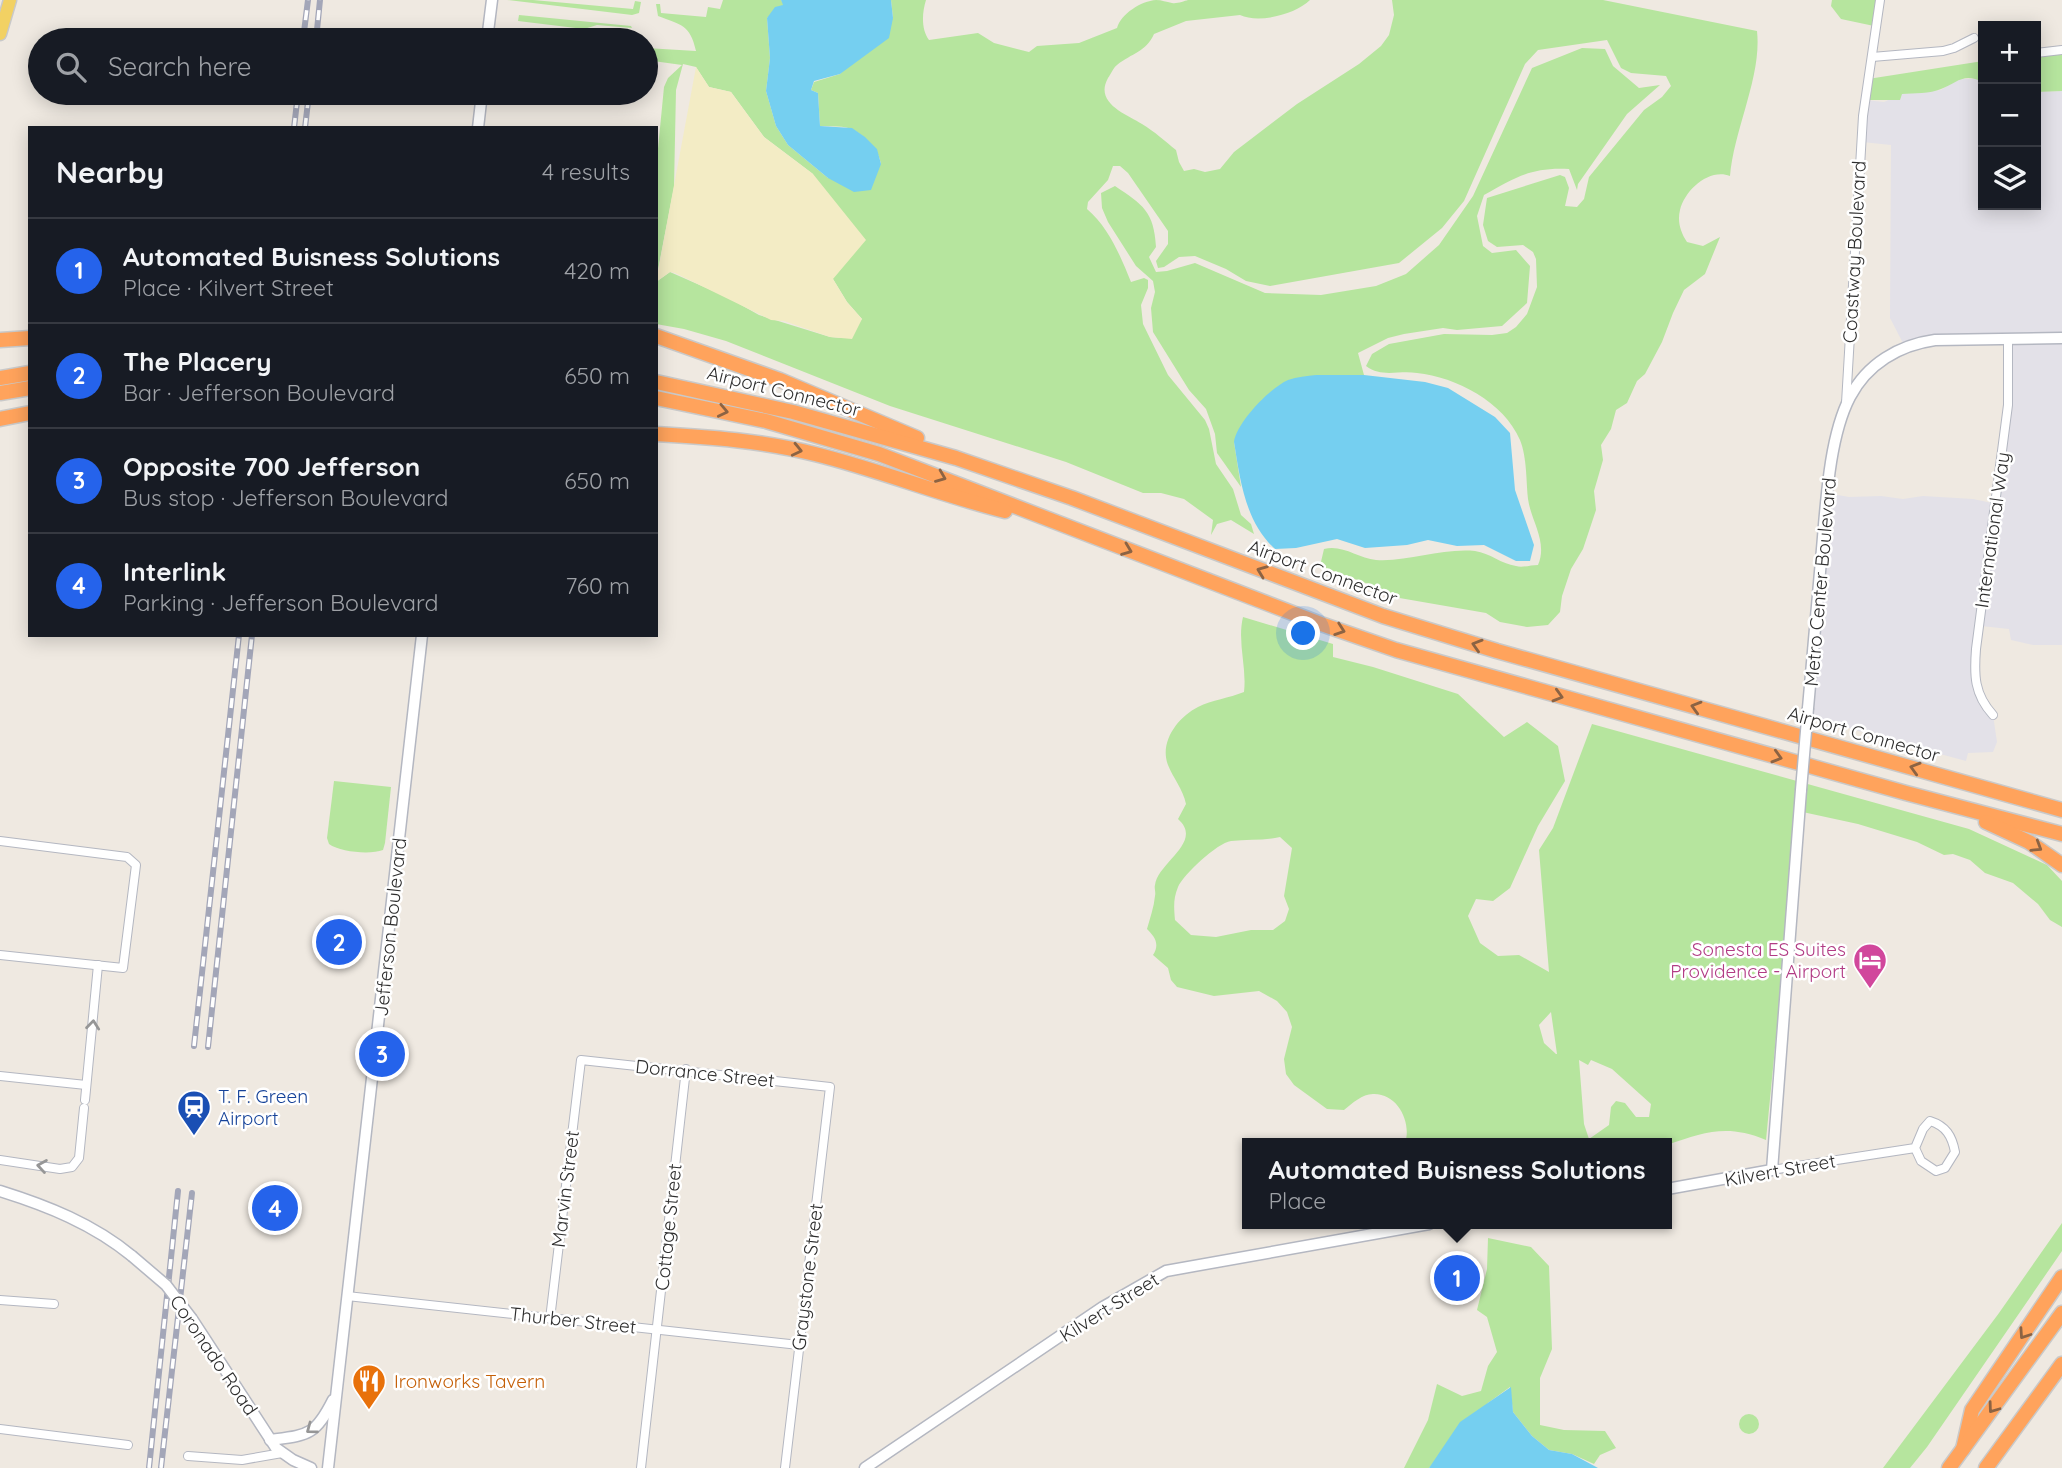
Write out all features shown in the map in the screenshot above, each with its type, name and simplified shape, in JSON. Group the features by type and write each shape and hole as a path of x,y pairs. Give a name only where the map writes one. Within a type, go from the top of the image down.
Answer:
{"highway":[{"path":"658,337 780,380 996,471"},
{"path":"0,340 28,338"},
{"path":"0,378 28,373"},
{"name":"Airport Connector","path":"658,382 840,424 996,471 1327,596 1409,624 1535,662 1981,786"},
{"path":"0,393 28,388"},
{"name":"Airport Connector","path":"658,398 727,412 841,441 1396,650 1906,793"},
{"path":"0,419 28,413"},
{"path":"658,434 746,440 792,449 846,463 953,498 1063,525"},
{"path":"1981,786 2062,803"},
{"path":"1981,786 2062,810"},
{"path":"1906,793 2062,834"},
{"path":"1906,793 2002,828 2029,842 2062,865"},
{"path":"1963,1448 1972,1410 2062,1277"},
{"path":"1949,1468 2062,1313"},
{"path":"1986,1468 2062,1364"}],"main road":[{"path":"0,34 10,0"}],"street":[{"path":"488,28 492,0"},
{"name":"Coastway Boulevard","path":"1846,405 1858,174 1865,100 1881,0"},
{"path":"1872,57 1943,51 1974,38"},
{"path":"2041,52 2062,50"},
{"path":"478,126 481,105"},
{"name":"Metro Center Boulevard","path":"1773,1170 1801,790 1828,481 1846,405 1858,384 1877,362 1903,348 1935,340 2062,338"},
{"name":"International Way","path":"1993,715 1978,694 1974,681 2008,405 2008,339"},
{"name":"Jefferson Boulevard","path":"328,1468 422,637"},
{"path":"0,841 127,856 136,865 123,968 0,955"},
{"path":"0,1160 60,1169 72,1167 79,1158 98,965"},
{"name":"Dorrance Street","path":"581,1060 685,1069 830,1087"},
{"name":"Marvin Street","path":"550,1319 581,1060"},
{"name":"Cottage Street","path":"641,1468 685,1069"},
{"path":"0,1076 86,1085"},
{"name":"Graystone Street","path":"785,1468 830,1087"},
{"path":"1930,1121 1952,1136 1955,1152 1945,1168 1936,1171 1921,1161 1915,1148 1923,1129 1930,1121"},
{"name":"Kilvert Street","path":"1672,1188 1915,1148"},
{"name":"Coronado Road","path":"0,1191 61,1211 95,1229 166,1285 192,1319 270,1440 282,1453 311,1468"},
{"name":"Kilvert Street","path":"865,1468 1103,1307 1166,1271 1401,1229"},
{"name":"Thurber Street","path":"348,1296 799,1345"},
{"path":"0,1300 54,1304"},
{"path":"270,1440 303,1436 316,1428 336,1394"},
{"path":"0,1429 128,1445"},
{"path":"188,1456 242,1460 282,1453"}],"shaded area":[{"path":"1957,79 1978,79 1978,210 2041,210 2041,92 2062,91 2062,645 2033,645 2011,640 2009,629 1981,626 1974,681 1993,715 1997,742 1993,752 1968,753 1966,761 1809,716 1827,493 1849,497 1881,496 1903,499 1923,496 1973,499 1997,504 2006,427 2006,338 1905,347 1890,318 1891,145 1862,142 1865,100 1884,102 1902,94 1941,90"}],"green space":[{"path":"507,0 633,9 635,1 641,2 639,13 632,15"},
{"path":"723,0 781,0 784,5 767,18 770,58 766,91 776,126 788,145 828,178 881,164 871,144 854,130 820,126 818,93 811,90 814,82 840,74 893,18 891,0 926,0 923,21 929,40 978,33 994,43 1029,52 1037,46 1079,43 1117,28 1127,13 1150,1 1174,3 1188,0 1310,0 1296,10 1267,18 1240,15 1186,21 1154,34 1143,49 1113,69 1105,87 1108,101 1176,150 1184,171 1194,169 1205,172 1220,169 1234,152 1381,46 1389,35 1394,15 1392,0 1603,0 1757,31 1757,48 1752,84 1730,176 1714,175 1699,182 1687,195 1679,214 1680,227 1687,242 1703,246 1720,237 1705,274 1684,290 1645,374 1637,381 1627,403 1616,410 1611,429 1601,445 1603,460 1594,491 1596,510 1583,549 1571,569 1560,612 1548,625 1527,627 1500,622 1486,613 1388,596 1371,585 1320,566 1324,549 1331,548 1376,560 1450,551 1475,551 1521,567 1538,565 1541,556 1540,540 1528,499 1522,447 1513,426 1503,414 1477,394 1447,380 1410,372 1378,372 1366,366 1372,354 1389,344 1444,334 1507,333 1516,327 1527,314 1537,287 1536,259 1533,252 1523,245 1497,247 1488,241 1483,225 1487,198 1560,175 1565,177 1569,188 1565,206 1577,207 1584,199 1589,177 1644,110 1662,97 1671,86 1666,76 1631,73 1621,68 1607,40 1538,50 1525,64 1464,201 1442,228 1399,263 1270,286 1246,281 1195,256 1179,257 1158,268 1156,261 1168,244 1168,231 1128,173 1120,166 1113,166 1108,180 1088,202 1087,209 1108,233 1131,282 1144,278 1148,280 1148,288 1141,305 1143,324 1168,375 1205,420 1216,464 1233,489 1241,515 1251,524 1254,534 1231,520 1217,524 1211,535 1213,520 1184,499 1161,493 1143,493 1066,462 890,406 726,341 658,324 658,281 670,272 727,297 759,315 830,337 842,338 862,319 847,302 833,279 813,174 764,137 731,92 709,87 696,67 683,64 676,90 674,187 658,270 658,148 664,87 668,78 682,65 658,62 658,49 696,51 687,30 658,16 656,4 660,4 661,13 706,17 708,7 720,9"},
{"path":"1832,0 1880,0 1874,26 1841,19 1831,6"},
{"path":"519,15 632,28 597,25 576,28 518,21"},
{"path":"1582,48 1605,49 1613,66 1639,88 1660,85 1627,114 1578,184 1577,190 1569,169 1555,169 1524,175 1484,195 1477,216 1483,246 1492,253 1516,250 1530,266 1527,303 1502,326 1457,330 1443,328 1388,338 1358,353 1364,375 1316,375 1234,442 1241,487 1217,453 1215,434 1206,409 1189,390 1153,332 1153,281 1136,266 1108,222 1102,208 1101,193 1115,186 1140,204 1150,217 1156,247 1149,257 1156,272 1195,263 1265,293 1321,295 1376,286 1406,274 1439,245 1473,196 1532,68"},
{"path":"2062,52 2062,91 2041,92 2041,54"},
{"path":"1978,62 1978,80 1960,79 1937,91 1902,94 1900,100 1865,100 1868,79"},
{"path":"1243,617 1333,644 1333,657 1458,694 1504,737 1527,722 1558,746 1565,781 1538,826 1510,888 1493,901 1476,899 1468,916 1480,943 1498,956 1519,955 1549,972 1539,850 1553,828 1592,724 1969,829 2047,865 2062,881 2062,927 2050,920 2038,904 2013,883 1985,873 1970,860 1953,854 1944,855 1917,842 1858,824 1798,811 1766,1140 1728,1131 1705,1133 1672,1143 1672,1138 1590,1138 1609,1125 1611,1107 1616,1101 1625,1103 1636,1117 1649,1117 1651,1104 1612,1069 1591,1060 1588,1065 1579,1060 1584,1124 1589,1138 1406,1138 1405,1118 1390,1098 1369,1094 1344,1110 1327,1109 1294,1085 1286,1074 1284,1059 1292,1027 1287,1012 1277,1001 1259,991 1214,996 1177,987 1171,980 1168,968 1153,955 1156,941 1147,929 1154,904 1155,885 1186,836 1185,827 1178,819 1186,804 1168,765 1168,739 1177,724 1191,711 1244,692 1241,645","holes":["1280,837 1292,848 1284,896 1289,909 1285,921 1273,930 1251,930 1216,937 1191,935 1175,920 1174,907 1178,887 1201,860 1225,843","1551,1012 1557,1054 1544,1043 1539,1025"]},
{"path":"334,781 391,787 383,850 355,852 329,844 327,838"},
{"path":"2062,1223 2062,1251 1927,1447 1910,1468 1883,1468 1999,1313"},
{"path":"1488,1238 1531,1247 1549,1266 1552,1349 1540,1378 1540,1425 1564,1430 1605,1431 1616,1448 1600,1455 1594,1464 1572,1454 1549,1450 1532,1436 1513,1412 1510,1387 1488,1403 1429,1468 1404,1468 1428,1420 1437,1384 1462,1396 1481,1391 1488,1366 1497,1352 1487,1317 1477,1310 1487,1269"},
{"path":"1749,1414 1756,1417 1759,1424 1756,1431 1749,1434 1742,1431 1739,1424 1742,1417"}],"sand":[{"path":"696,67 709,87 731,92 764,137 813,174 866,240 833,279 847,302 862,319 852,339 830,337 784,321 771,320 675,273 670,272 658,281"}],"water":[{"path":"781,0 891,0 893,18 889,38 840,74 814,81 811,90 818,93 820,126 852,128 877,149 881,164 871,190 854,192 828,178 788,145 776,126 766,91 770,58 767,18 775,7 783,5"},
{"path":"1316,375 1364,375 1425,382 1448,388 1495,417 1510,433 1515,490 1534,545 1530,561 1516,561 1484,545 1457,546 1428,540 1407,545 1365,548 1337,539 1296,548 1275,549 1250,513 1234,442 1241,425 1255,406 1272,390 1288,380"},
{"path":"1511,1387 1513,1412 1532,1436 1549,1450 1572,1454 1598,1468 1429,1468 1460,1422"}],"railway":[{"path":"304,28 308,0"},
{"path":"317,28 320,0"},
{"path":"294,126 297,105"},
{"path":"305,126 308,105"},
{"path":"194,1046 239,637"},
{"path":"208,1047 252,637"},
{"path":"149,1468 178,1191"},
{"path":"161,1468 192,1193"}],"place":[{"name":"The Placery","path":"339,942"},
{"name":"Sonesta ES Suites Providence - Airport","path":"1870,990"},
{"name":"Opposite 700 Jefferson","path":"382,1054"},
{"name":"T. F. Green Airport","path":"194,1137"},
{"name":"Interlink","path":"275,1208"},
{"name":"Automated Buisness Solutions","path":"1457,1278"},
{"name":"Ironworks Tavern","path":"369,1411"}]}
